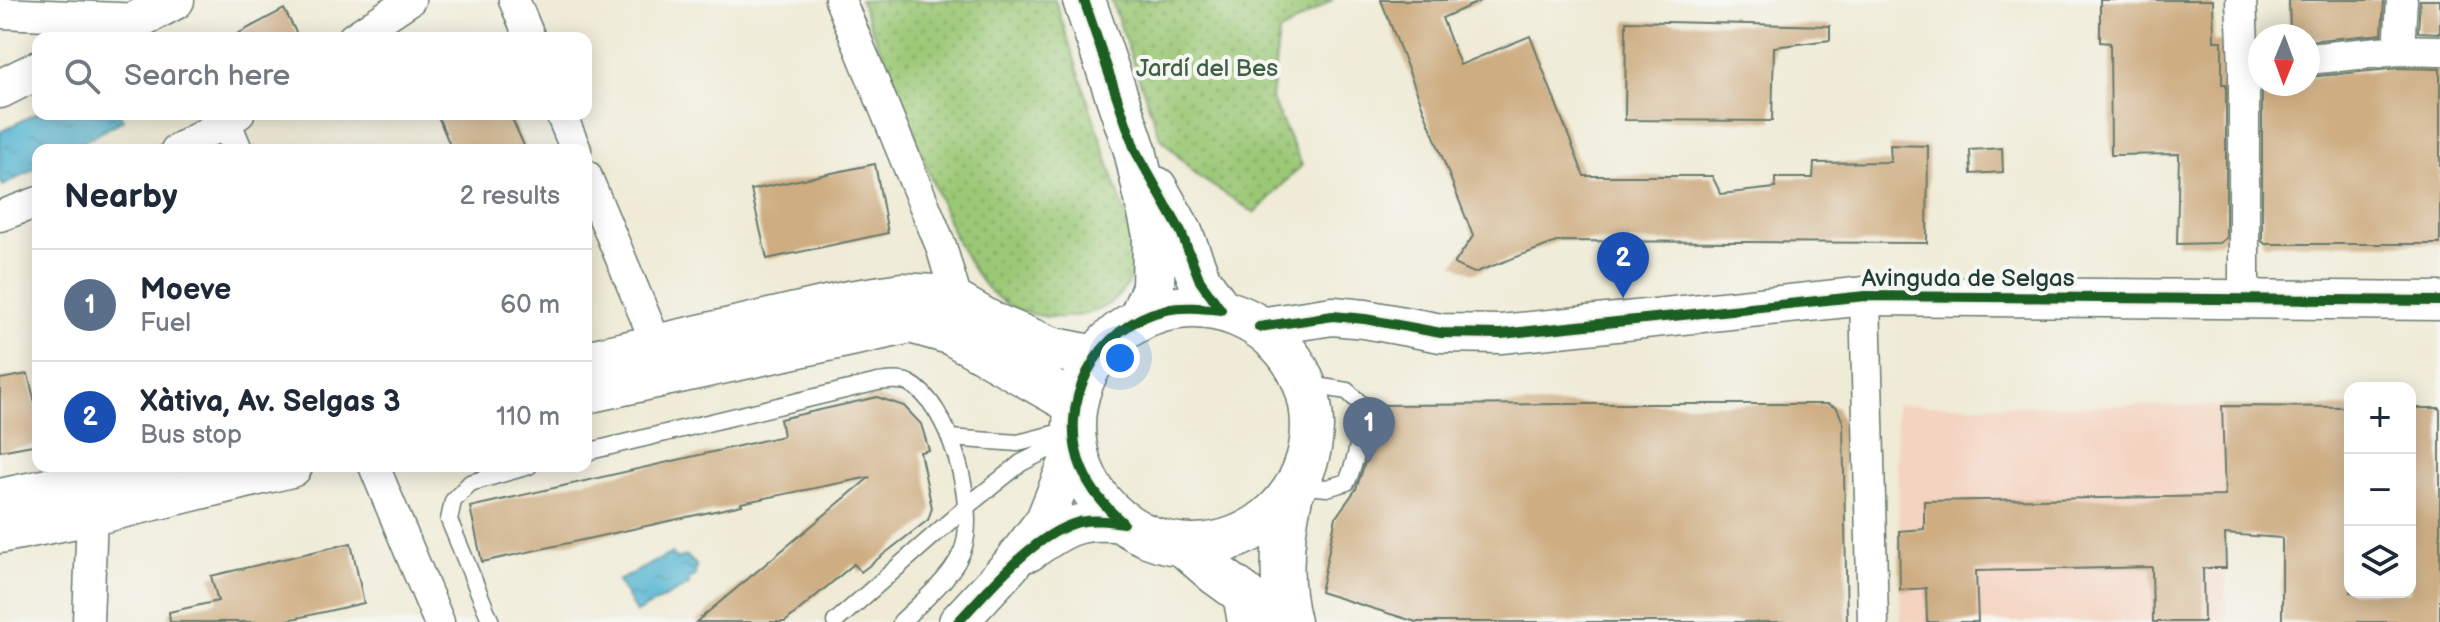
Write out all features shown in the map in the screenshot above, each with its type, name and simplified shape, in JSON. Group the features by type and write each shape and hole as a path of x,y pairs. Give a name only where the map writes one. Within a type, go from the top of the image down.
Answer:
{"main road":[{"path":"1084,0 1135,150 1154,235 1153,288 1139,320"},
{"path":"1135,150 1181,232 1200,281 1221,310"},
{"path":"592,361 873,297 915,295 934,296 958,304 993,324 1051,348 1096,357"},
{"path":"1183,545 1215,573 1274,615 1282,544 1294,489 1306,464 1312,434 1311,403 1300,373 1283,347 1259,327 1221,310 1193,307 1165,310 1139,320 1115,335 1096,357 1083,380 1074,426 1081,467 1105,507 1123,523 1152,538 1183,545 1215,543 1245,533 1271,516 1294,489"},
{"path":"592,391 911,322 950,333 1074,426"},
{"path":"0,500 133,472"},
{"path":"0,532 92,514 266,472"}],"street":[{"path":"115,32 175,0"},
{"path":"362,32 410,0"},
{"path":"514,0 527,32"},
{"path":"840,0 941,246 958,304"},
{"path":"2241,0 2248,41"},
{"path":"2399,50 2402,0"},
{"path":"0,13 142,19"},
{"path":"2320,58 2399,50 2440,51"},
{"path":"0,89 32,73"},
{"path":"2244,299 2251,96"},
{"path":"564,120 574,144"},
{"path":"193,144 234,129"},
{"path":"592,189 657,345"},
{"path":"0,216 32,204"},
{"path":"1865,296 1873,622"},
{"name":"Avinguda de Selgas","path":"1259,327 1333,316 1441,333 1501,334 1865,296 2440,301"},
{"path":"958,622 1010,566 1045,520 1059,490 1074,426"},
{"path":"376,472 439,622"},
{"path":"88,622 92,514"},
{"path":"1010,566 1062,528 1082,521 1123,523"}],"lane":[{"path":"592,451 895,380 907,382 931,400 950,438 966,507 966,535 957,562 901,622"},
{"path":"950,438 1018,443 1074,426"},
{"path":"835,622 966,507 1021,463 1045,451 1074,426"},
{"path":"491,622 449,520 453,501 470,483 508,472"}],"shaded area":[{"path":"1896,405 2222,406 2227,622 1901,622"}],"green space":[{"path":"860,0 1055,0 1131,232 1132,273 1115,299 1101,309 1084,314 1047,317 1012,307 985,285 955,238"},
{"name":"Jardí del Bes","path":"1111,0 1332,0 1279,33 1271,98 1302,165 1255,213 1196,175 1160,137"}],"water":[{"path":"32,115 32,120 123,120 79,144 32,144 32,170 3,186 0,180 0,132"},
{"path":"672,553 675,559 687,556 696,565 695,576 688,579 689,585 636,613 618,581"}],"building":[{"path":"1381,0 1483,0 1442,18 1460,65 1530,36 1584,176 1712,176 1721,194 1775,188 1775,178 1813,178 1814,163 1891,162 1890,145 1928,146 1927,243 1559,241 1474,273 1454,264 1473,236"},
{"path":"2100,0 2213,0 2214,41 2222,41 2222,84 2226,84 2226,238 2219,243 2177,244 2179,154 2111,155 2110,43 2100,42"},
{"path":"2289,0 2384,0 2382,34 2320,40 2320,24 2290,24"},
{"path":"2420,0 2440,0 2440,33 2418,32"},
{"path":"284,9 296,32 241,32"},
{"path":"1626,21 1830,26 1830,40 1774,47 1772,121 1625,120"},
{"path":"2400,68 2440,69 2440,244 2265,244 2262,241 2262,96 2320,96 2320,76"},
{"path":"440,120 513,120 523,144 450,144"},
{"path":"2002,148 2003,172 1971,174 1970,150"},
{"path":"875,164 888,233 767,259 751,190"},
{"path":"28,374 32,390 32,445 0,451 0,379"},
{"path":"877,397 904,406 921,424 929,450 920,452 932,508 928,520 861,572 854,564 785,622 696,622 870,477 482,562 470,507 783,436 780,419"},
{"path":"1828,404 1837,408 1843,422 1847,622 1416,622 1320,592 1336,517 1356,489 1367,457 1373,405"},
{"path":"2222,406 2344,407 2344,598 2416,598 2416,408 2440,408 2440,622 2282,622 2282,538 2225,534 2226,568 2203,568 2204,622 2153,622 2152,567 1976,571 1978,622 1927,622 1926,588 1900,590 1899,531 1924,529 1924,501 2225,496"},
{"path":"351,543 364,603 279,622 170,622 169,612 218,601 211,576"}],"cycle path":[{"path":"1084,0 1135,150 1181,232 1200,281 1221,310"},
{"path":"1259,327 1333,316 1441,333 1501,334 1865,296 2440,301"},
{"path":"1123,523 1104,505 1090,484 1075,444 1074,419 1078,395 1088,371 1102,350 1120,332 1141,319 1172,309 1221,310"},
{"path":"958,622 1013,564 1045,538 1079,522 1123,523"}],"place":[{"name":"Xàtiva, Av. Selgas 3","path":"1623,298"},
{"name":"Moeve","path":"1369,463"}]}
